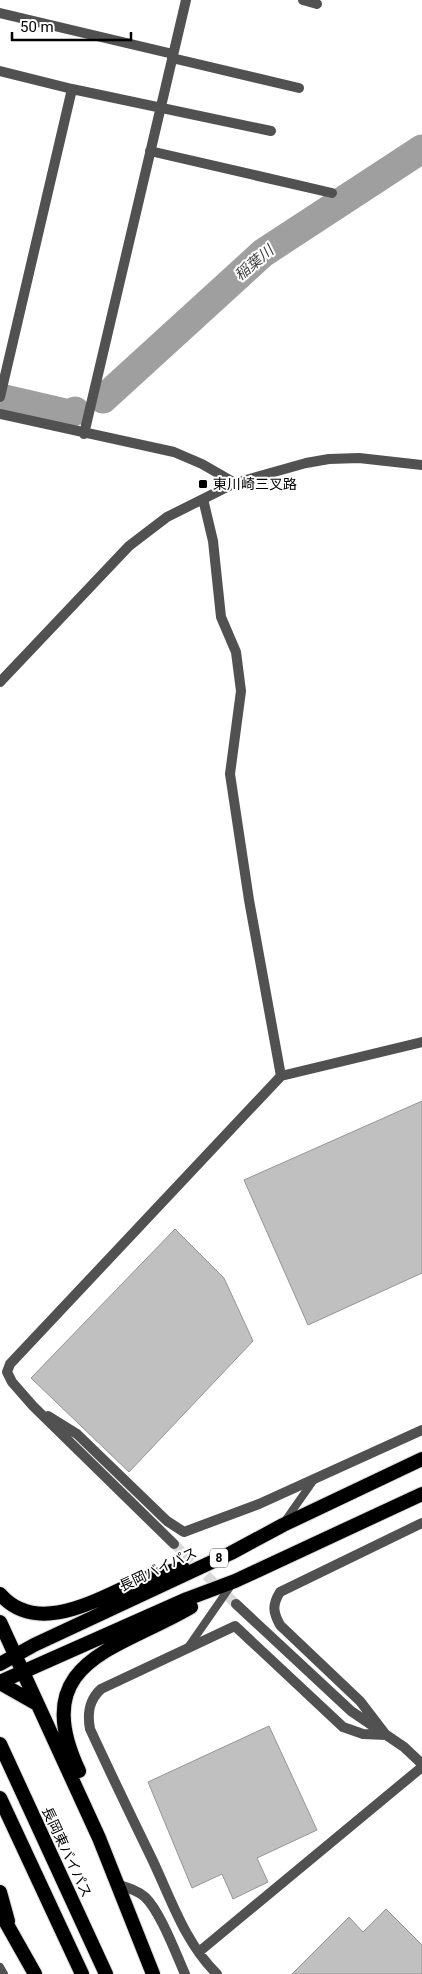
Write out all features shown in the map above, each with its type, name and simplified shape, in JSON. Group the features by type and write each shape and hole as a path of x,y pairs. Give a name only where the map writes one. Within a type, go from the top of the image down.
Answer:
{"highway":[{"name":"長岡バイパス","path":"15,1654 231,1553 283,1525 422,1459"},
{"name":"8","path":"0,1683 187,1599 235,1581 422,1494"},
{"path":"0,1594 16,1608 30,1613 63,1612 142,1580 231,1553"},
{"path":"99,1838 89,1794 65,1734 64,1703 68,1690 77,1676 103,1650 188,1609 235,1581"},
{"path":"0,1622 99,1838 153,1974"},
{"name":"8","path":"0,1664 15,1654"},
{"path":"0,1683 37,1704"},
{"name":"長岡東バイパス","path":"0,1744 106,1974"},
{"path":"0,1798 82,1974"},
{"path":"0,1892 10,1929"},
{"path":"0,1912 35,1974"}],"street":[{"path":"84,434 186,0"},
{"path":"303,0 318,4"},
{"path":"0,14 300,88"},
{"path":"0,71 72,89 271,131"},
{"path":"0,397 72,89"},
{"path":"150,151 332,193"},
{"path":"0,414 84,434 174,452 202,464 235,483"},
{"path":"0,682 128,546 167,517 202,499 235,483 306,462 359,458 422,465"},
{"path":"202,499 213,541 221,616 236,652 241,691 230,774 252,920 281,1076"},
{"path":"174,1544 33,1406 4,1370 281,1076 422,1042"},
{"path":"33,1406 77,1434 167,1521 184,1532 259,1504 422,1430"},
{"path":"386,1735 360,1701 280,1625 273,1612 275,1600 280,1592 422,1523"},
{"path":"200,1952 422,1766 386,1735 351,1711 236,1604"},
{"path":"218,1974 208,1965 177,1918 152,1860 90,1729 87,1716 95,1694 101,1688 235,1626 343,1727 363,1734 386,1735"},
{"path":"116,1884 129,1888 145,1897 185,1974"},
{"path":"161,1925 177,1918"}],"lane":[{"path":"283,1525 312,1481"},
{"path":"407,1501 422,1505"},
{"path":"189,1646 235,1581"},
{"path":"0,1967 4,1974"}],"building":[{"path":"422,1101 422,1273 308,1325 244,1180"},
{"path":"175,1229 224,1278 253,1341 129,1472 31,1378"},
{"path":"269,1726 317,1830 257,1858 268,1882 233,1899 222,1874 192,1888 148,1782"},
{"path":"386,1909 422,1945 422,1974 292,1974 349,1917 363,1932"}],"waterway":[{"name":"稲葉川","path":"103,399 263,253 422,149"},
{"name":"稲葉川","path":"0,398 69,414 75,411"}],"tunnel":[{"path":"174,1544 236,1604"}],"place":[{"name":"東川崎三叉路","path":"203,484"}]}
